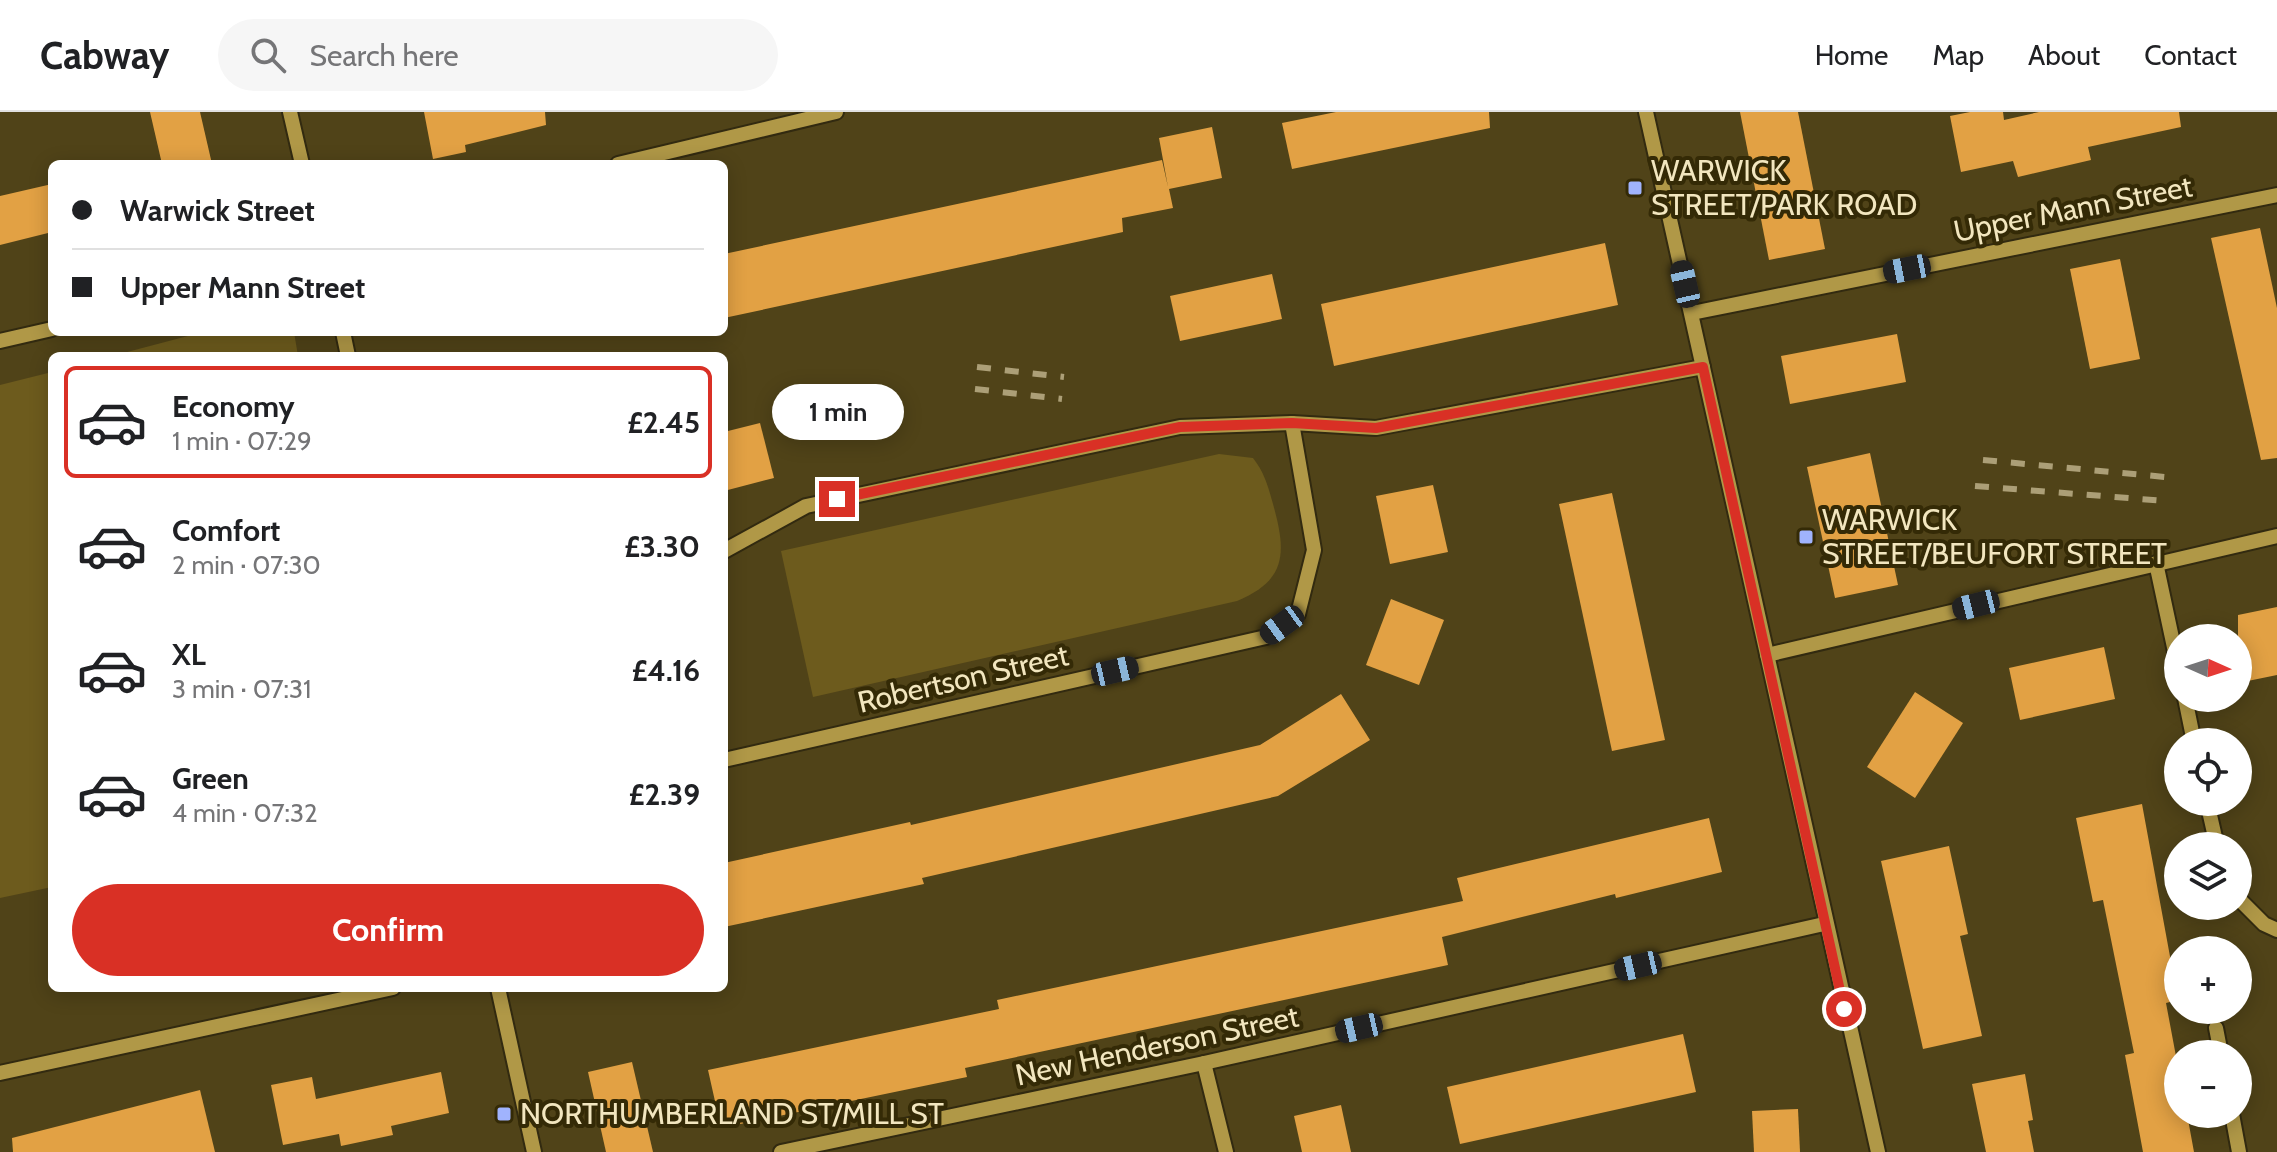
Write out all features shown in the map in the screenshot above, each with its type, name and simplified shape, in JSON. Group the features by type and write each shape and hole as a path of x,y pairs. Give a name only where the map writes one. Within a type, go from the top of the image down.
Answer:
{"street":[{"path":"290,112 301,160"},
{"path":"633,160 789,117 836,112"},
{"path":"1646,112 1824,924 1878,1152"},
{"name":"Upper Mann Street","path":"1692,313 2277,195"},
{"path":"0,341 48,330"},
{"path":"728,549 806,506 1180,427 1292,423 1376,428 1703,367"},
{"name":"Robertson Street","path":"728,759 1266,637 1298,614 1314,550 1292,423"},
{"path":"1767,655 2277,536"},
{"path":"2156,563 2169,624"},
{"path":"2252,912 2264,924 2277,930"},
{"name":"New Henderson Street","path":"781,1152 1204,1063 1824,924"},
{"path":"0,1073 375,992"},
{"path":"499,992 534,1152"},
{"path":"2216,1028 2218,1040"},
{"path":"1204,1063 1226,1152"},
{"path":"2235,1128 2239,1152"}],"shaded area":[{"path":"188,336 295,336 297,352 127,352"},
{"path":"48,373 48,888 0,898 0,385"},
{"path":"1219,454 1253,458 1271,497 1280,536 1279,562 1266,584 1254,593 1237,601 813,697 781,551"}],"building":[{"path":"150,112 200,112 211,160 161,160"},
{"path":"424,112 545,112 546,125 465,145 466,152 433,159"},
{"path":"1336,112 1489,112 1490,128 1292,169 1282,123"},
{"path":"1740,112 1798,112 1825,249 1769,260"},
{"path":"1970,112 2003,112 2004,120 2039,112 2179,112 2181,127 2088,147 2091,160 2018,177 2013,161 1961,172 1950,116"},
{"path":"1212,127 1222,178 1169,189 1173,208 1122,218 1123,232 728,317 728,253 1162,160 1168,187 1159,138"},
{"path":"48,185 48,233 0,245 0,196"},
{"path":"2260,228 2277,308 2277,458 2261,460 2211,238"},
{"path":"1605,243 1618,305 1334,366 1321,304"},
{"path":"2120,259 2140,359 2090,369 2070,269"},
{"path":"1272,274 1282,319 1180,341 1170,296"},
{"path":"1897,334 1906,382 1790,404 1781,356"},
{"path":"760,423 774,478 728,490 728,431"},
{"path":"1870,453 1898,585 1835,598 1807,467"},
{"path":"1433,485 1448,552 1390,564 1376,496"},
{"path":"1612,493 1665,740 1612,751 1559,504"},
{"path":"1391,599 1444,620 1419,685 1366,665"},
{"path":"2277,607 2277,675 2252,680 2252,624 2238,624 2238,615"},
{"path":"2104,647 2115,699 2020,720 2009,668"},
{"path":"1915,692 1963,723 1915,798 1867,767"},
{"path":"1341,694 1370,740 1278,796 922,878 924,884 728,926 728,862 910,822 911,825 1260,745"},
{"path":"2142,804 2166,936 2164,1024 2170,1024 2173,1040 2164,1040 2164,1128 2190,1128 2194,1152 2143,1152 2125,1055 2134,1053 2103,900 2093,902 2076,818"},
{"path":"1709,818 1722,872 1616,898 1615,894 1442,937 1448,965 965,1068 967,1077 721,1128 708,1070 999,1009 997,1000 1463,901 1457,878"},
{"path":"1949,846 1968,934 1960,936 1982,1036 1923,1049 1881,861"},
{"path":"1683,1034 1696,1092 1460,1144 1447,1087"},
{"path":"632,1062 653,1152 606,1152 588,1072"},
{"path":"441,1072 449,1113 391,1126 393,1135 341,1146 339,1134 283,1145 271,1085 312,1077 316,1099"},
{"path":"2025,1074 2033,1120 2028,1121 2034,1152 1986,1152 1972,1084"},
{"path":"200,1090 215,1152 13,1152 12,1138"},
{"path":"1341,1105 1351,1152 1302,1152 1294,1116"},
{"path":"1798,1109 1800,1152 1754,1152 1752,1111"}],"railway":[{"path":"977,367 1064,377"},
{"path":"975,389 1062,399"},
{"path":"1983,460 2176,478"},
{"path":"1975,486 2166,501"}],"place":[{"name":"WARWICK STREET/PARK ROAD","path":"1635,188"},
{"name":"WARWICK STREET/BEUFORT STREET","path":"1806,537"},
{"name":"NORTHUMBERLAND ST/MILL ST","path":"504,1114"}],"route":[{"path":"837,499 1180,427 1292,423 1376,428 1703,367 1844,1009"}]}
